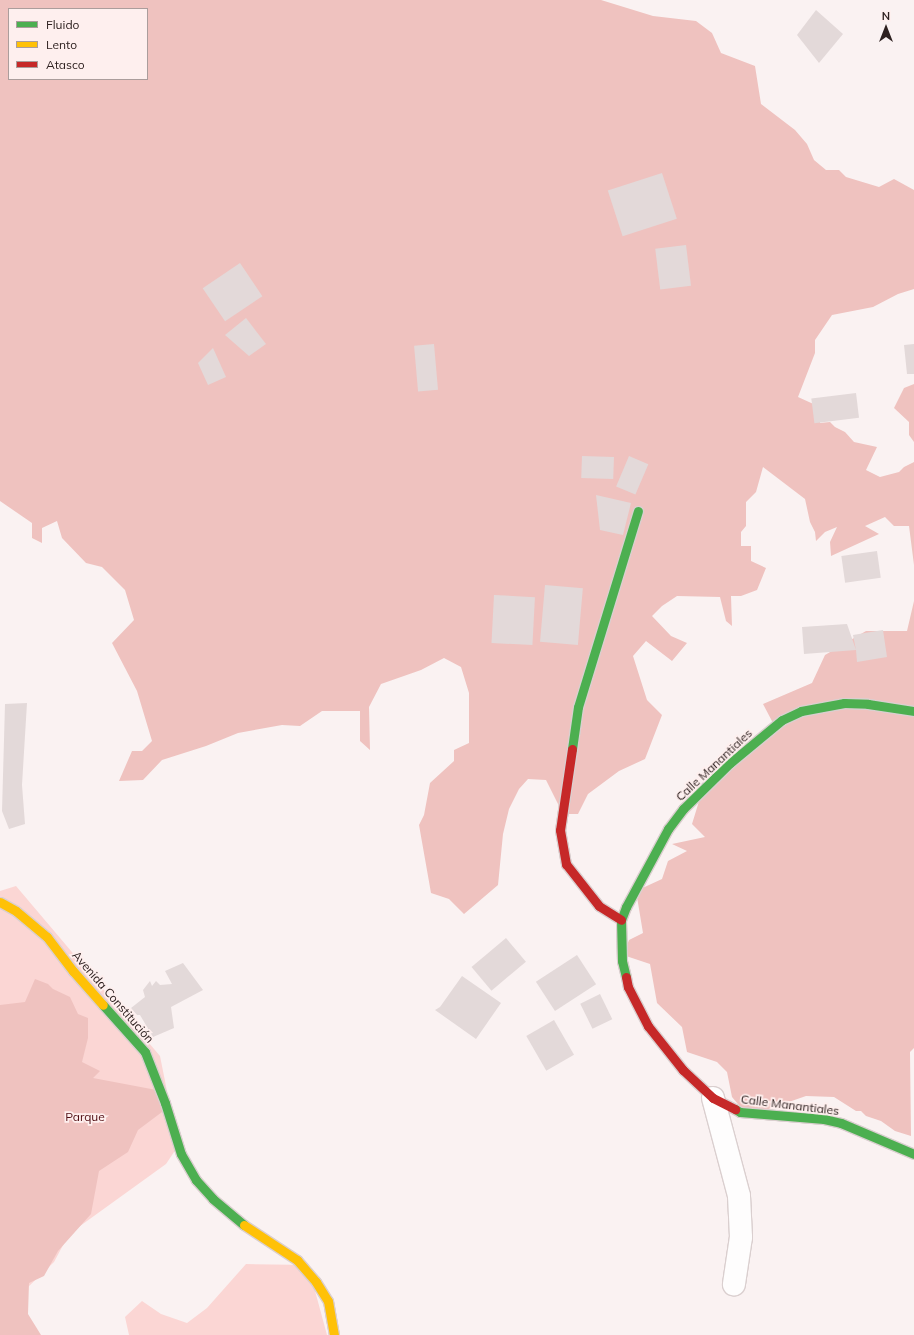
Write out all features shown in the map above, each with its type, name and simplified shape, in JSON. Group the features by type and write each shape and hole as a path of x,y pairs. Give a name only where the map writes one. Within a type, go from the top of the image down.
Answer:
{"street":[{"path":"621,920 599,906 566,864 560,830 578,707 638,511"},
{"name":"Calle Manantiales","path":"914,711 868,704 844,703 801,711 782,720 730,763 684,809 668,829 626,907 621,920 622,961 628,987 648,1026 683,1070 713,1098 740,1112 824,1119 841,1123 914,1154"},
{"name":"Avenida Constitución","path":"0,902 16,911 47,937 73,970 145,1052 165,1103 182,1154 196,1180 213,1199 237,1221 297,1260 316,1282 328,1301 334,1335"},
{"path":"713,1098 739,1196 741,1237 734,1284"}],"green space":[{"path":"0,0 601,0 653,16 696,21 712,33 721,53 755,66 761,104 795,130 807,144 814,160 826,170 839,170 846,177 879,187 894,179 914,190 914,289 898,294 873,307 832,315 815,340 815,353 798,397 820,407 820,423 830,422 835,427 845,432 854,442 877,447 866,470 880,477 899,472 904,467 914,462 914,565 909,526 894,526 885,517 865,526 879,534 831,556 830,542 837,527 825,532 816,541 815,532 810,522 805,499 763,467 756,492 746,502 746,526 741,532 741,546 751,546 751,561 766,568 757,590 741,596 731,596 732,626 726,621 720,597 677,596 662,606 652,616 671,636 687,643 672,661 646,641 633,656 647,700 662,715 645,759 619,771 588,794 578,814 563,814 546,780 528,779 519,789 509,809 503,834 498,885 464,914 449,899 431,893 419,825 424,815 430,783 454,761 454,750 469,743 469,693 461,667 444,658 421,670 381,684 369,707 370,750 360,741 360,711 322,711 300,726 282,725 238,733 206,746 162,760 143,780 119,781 132,751 142,751 152,741 137,691 112,643 134,620 125,590 102,567 86,563 62,538 57,521 42,528 42,543 32,538 32,523 0,501"},
{"path":"914,384 914,442 909,435 909,422 894,408 904,388"},
{"path":"914,601 914,1048 910,1052 911,1136 895,1131 881,1121 866,1116 861,1111 856,1111 834,1097 806,1096 748,1116 732,1097 727,1072 717,1062 687,1052 682,1027 657,1003 650,964 623,955 629,940 643,933 636,891 662,879 668,861 687,851 672,844 705,837 692,824 708,772 773,723 763,704 812,683 825,655 866,631 907,631"},
{"name":"Parque","path":"16,886 160,1056 178,1146 166,1164 69,1234 54,1262 0,1314 0,891"},
{"name":"Parque","path":"35,979 48,984 53,989 70,997 78,1014 88,1018 88,1038 82,1062 100,1071 93,1078 167,1092 162,1112 138,1130 128,1152 99,1171 91,1214 58,1251 44,1276 29,1283 28,1314 41,1335 0,1335 0,1005 25,1002"},
{"path":"246,1264 308,1265 327,1335 129,1335 125,1317 142,1301 161,1314 187,1323 207,1308"}],"building":[{"path":"816,10 843,34 819,63 797,35"},
{"path":"662,173 677,219 623,236 608,191"},
{"path":"686,245 691,286 660,289 655,249"},
{"path":"240,263 262,296 225,321 203,288"},
{"path":"246,318 266,344 249,356 225,335"},
{"path":"434,344 438,390 418,392 414,346"},
{"path":"914,344 914,374 907,374 904,345"},
{"path":"213,348 226,377 208,385 198,363"},
{"path":"856,393 859,418 814,423 811,398"},
{"path":"582,456 614,457 613,479 581,478"},
{"path":"629,456 648,464 635,495 616,486"},
{"path":"596,495 631,503 623,535 600,530"},
{"path":"877,551 881,578 845,583 841,556"},
{"path":"545,585 583,588 578,645 540,642"},
{"path":"494,595 535,597 532,645 491,643"},
{"path":"847,624 856,650 804,654 802,627"},
{"path":"883,630 887,657 857,662 853,635"},
{"path":"27,703 22,785 25,824 9,829 2,811 5,704"},
{"path":"506,938 526,962 491,991 472,967"},
{"path":"577,955 596,984 555,1011 536,982"},
{"path":"183,963 203,990 171,1007 174,1028 153,1037 140,1015 137,1015 131,1008 145,997 143,990 150,981 152,986 156,981 160,985 172,984 165,971"},
{"path":"462,976 501,1003 476,1039 435,1010 440,1007"},
{"path":"600,994 612,1019 593,1029 580,1004"},
{"path":"554,1020 574,1055 546,1071 526,1036"}],"traffic: fast":[{"path":"572,749 578,707 638,511"},
{"path":"626,977 622,961 621,920 626,907 668,829 683,809 730,763 782,720 801,711 844,703 868,704 914,711"},
{"path":"103,1005 145,1052 165,1103 181,1154 196,1180 213,1199 244,1225"},
{"path":"735,1109 740,1112 824,1119 841,1123 914,1154"}],"traffic: slow":[{"path":"0,902 16,911 47,937 73,971 103,1005"},
{"path":"244,1225 297,1260 316,1282 328,1301 334,1335"}],"traffic: jam":[{"path":"572,749 560,830 566,864 599,906 621,920"},
{"path":"626,977 628,987 648,1026 683,1070 713,1098 735,1109"}]}
